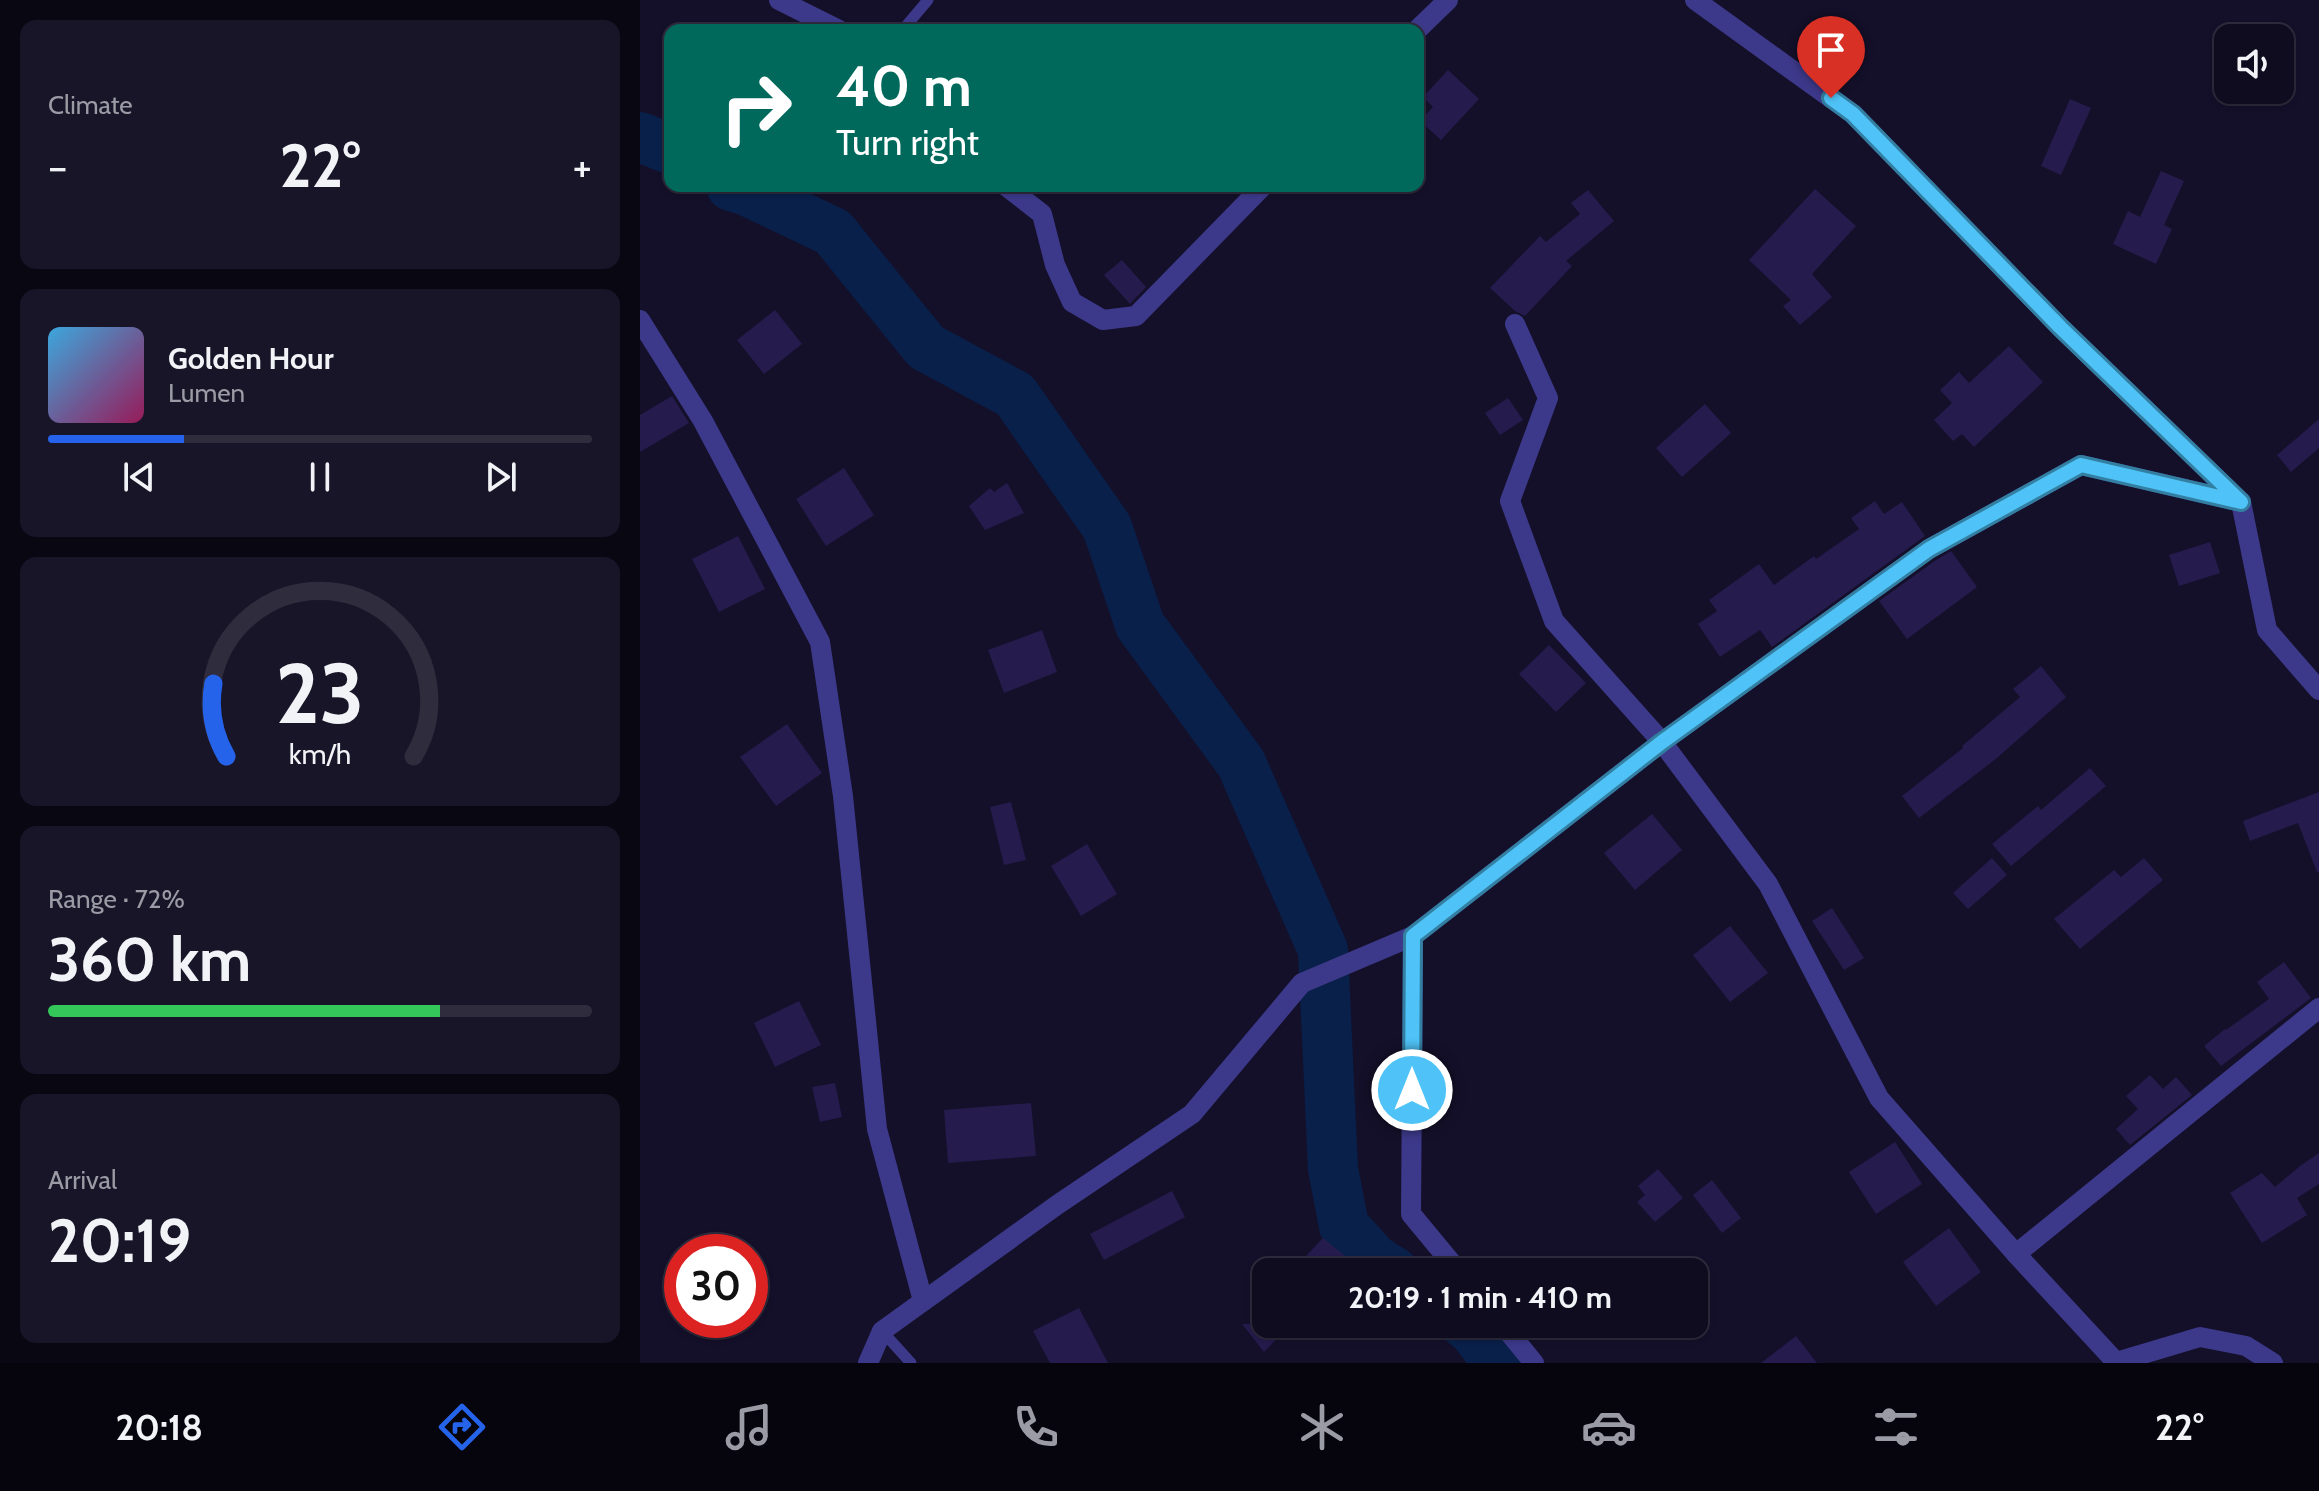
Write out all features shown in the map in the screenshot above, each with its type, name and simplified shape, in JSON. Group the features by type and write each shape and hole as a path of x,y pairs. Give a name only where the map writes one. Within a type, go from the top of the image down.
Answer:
{"street":[{"path":"779,0 827,24"},
{"path":"1423,24 1448,0"},
{"path":"1695,0 1853,114 2060,327 2241,502 2267,630 2319,690"},
{"path":"1014,192 1042,214 1055,265 1072,302 1103,320 1136,316 1257,192"},
{"path":"640,320 703,421 820,642 843,796 877,1129 923,1301"},
{"path":"1515,324 1548,398 1510,501 1554,621 1662,742 1768,884 1879,1098 2116,1362 2200,1337 2246,1346 2273,1363"},
{"path":"868,1363 882,1331 1057,1205 1192,1114 1302,983 1413,936 1662,742 1929,549 2081,465 2241,502"},
{"path":"1413,936 1411,1214 1447,1258"},
{"path":"2016,1254 2319,1008"},
{"path":"1513,1338 1534,1363"}],"lane":[{"path":"908,24 928,0"},
{"path":"882,1331 911,1363"}],"building":[{"path":"1448,70 1479,99 1441,140 1424,125 1424,117 1433,107 1424,96"},
{"path":"2070,99 2091,108 2061,175 2041,166"},
{"path":"2161,171 2184,181 2164,225 2172,229 2156,264 2113,244 2128,211 2140,217"},
{"path":"1815,189 1856,226 1812,274 1832,297 1800,325 1783,306 1791,300 1749,260"},
{"path":"1588,190 1614,221 1566,261 1572,266 1525,316 1515,311 1490,288 1540,236 1546,242 1580,214 1571,203"},
{"path":"1122,260 1146,287 1130,304 1104,275"},
{"path":"775,310 802,344 764,374 737,340"},
{"path":"2009,346 2043,382 1974,447 1962,434 1953,441 1934,420 1952,403 1940,390 1959,372 1969,383"},
{"path":"672,396 689,423 640,452 640,415"},
{"path":"1508,398 1523,420 1500,435 1485,413"},
{"path":"1705,404 1731,433 1682,477 1656,448"},
{"path":"2319,419 2319,448 2291,472 2277,455"},
{"path":"844,468 874,515 826,546 796,499"},
{"path":"1007,483 1024,513 985,530 969,506 990,488 994,492"},
{"path":"1875,501 1884,514 1902,502 1925,536 1772,647 1760,630 1720,657 1698,624 1717,611 1709,600 1759,564 1774,585 1859,529 1851,518"},
{"path":"738,536 765,589 719,612 692,559"},
{"path":"2210,542 2220,573 2179,586 2169,555"},
{"path":"1951,551 1977,587 1907,639 1879,601"},
{"path":"1042,630 1057,672 1004,693 988,650"},
{"path":"1549,645 1586,683 1556,712 1519,674"},
{"path":"2041,666 2066,697 1997,758 1919,818 1902,796 1963,748 2020,697 2013,689"},
{"path":"787,724 822,773 776,806 740,757"},
{"path":"2090,768 2106,786 2011,866 1992,844 2038,806 2041,810"},
{"path":"2319,792 2319,872 2298,823 2250,841 2243,821"},
{"path":"1011,802 1026,860 1004,865 990,807"},
{"path":"1652,814 1682,850 1635,890 1604,853"},
{"path":"1087,844 1117,894 1081,916 1051,866"},
{"path":"1992,858 2007,875 1968,909 1953,893"},
{"path":"2144,858 2163,880 2080,949 2054,919 2114,870 2121,877"},
{"path":"1832,908 1864,958 1844,970 1812,921"},
{"path":"1730,926 1768,973 1730,1002 1693,955"},
{"path":"2284,962 2311,998 2221,1066 2204,1046 2269,999 2257,982"},
{"path":"799,1001 821,1045 775,1067 754,1023"},
{"path":"2150,1075 2163,1089 2176,1077 2192,1095 2130,1145 2116,1129 2138,1109 2126,1096"},
{"path":"835,1083 842,1117 820,1122 812,1087"},
{"path":"1031,1103 1036,1156 948,1163 944,1110"},
{"path":"1895,1142 1922,1184 1876,1214 1849,1172"},
{"path":"2319,1153 2319,1184 2297,1198 2307,1215 2262,1243 2230,1193 2262,1173 2275,1187"},
{"path":"1658,1169 1683,1198 1655,1222 1637,1202 1645,1195 1638,1186"},
{"path":"1712,1180 1741,1218 1722,1233 1693,1195"},
{"path":"1172,1191 1185,1217 1104,1260 1090,1234"},
{"path":"1949,1228 1981,1272 1936,1306 1903,1262"},
{"path":"1323,1238 1348,1258 1304,1258"},
{"path":"1079,1308 1108,1363 1050,1363 1033,1331"},
{"path":"1242,1324 1252,1324 1252,1337"},
{"path":"1796,1336 1817,1363 1761,1363"},
{"path":"1253,1338 1278,1338 1264,1352"}],"waterway":[{"path":"640,137 664,147"},
{"path":"749,192 833,232 926,347 1015,395 1107,527 1140,625 1241,763 1323,950 1333,1169 1344,1226 1373,1258"},
{"path":"1479,1338 1498,1363"}],"route":[{"path":"1412,1090 1413,936 1662,742 1929,549 2081,465 2241,502 2060,327 1853,114 1831,98"}]}
